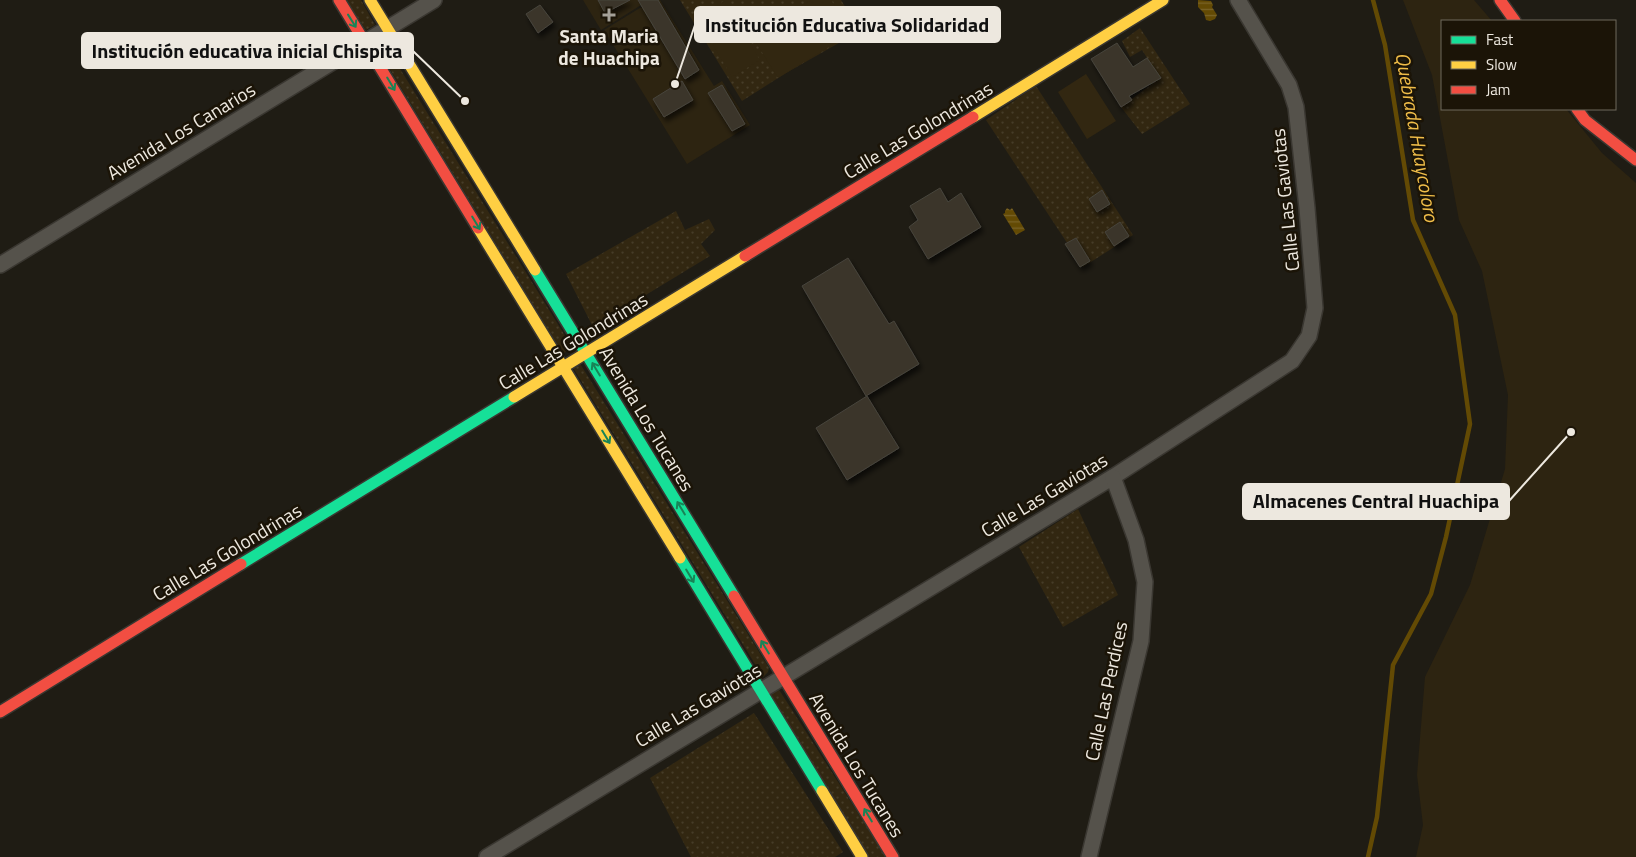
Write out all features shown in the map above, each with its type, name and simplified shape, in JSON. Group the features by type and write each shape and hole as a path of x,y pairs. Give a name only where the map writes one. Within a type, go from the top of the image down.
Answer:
{"street":[{"path":"339,0 862,857"},
{"name":"Avenida Los Tucanes","path":"370,0 893,857"},
{"name":"Avenida Los Canarios","path":"0,265 434,0"},
{"name":"Calle Las Golondrinas","path":"0,712 1164,0"},
{"name":"Calle Las Gaviotas","path":"487,857 1113,476 1292,360 1309,336 1316,308 1296,107 1289,85 1238,0"},
{"path":"1500,0 1514,20"},
{"path":"1578,110 1585,120 1636,160"},
{"name":"Calle Las Perdices","path":"1089,857 1141,641 1145,582 1136,540 1113,476"}],"shaded area":[{"path":"346,0 361,0 375,25 366,30"},
{"name":"Santa Maria de Huachipa","path":"583,0 649,0 601,30"},
{"path":"653,0 660,0 714,86 722,81 750,125 687,164 604,30"},
{"path":"680,0 841,0 860,31 786,73 742,101"},
{"path":"811,0 831,0 852,33 778,78 752,36"},
{"path":"1198,0 1211,1 1217,15 1215,19 1206,20 1204,13 1198,7"},
{"path":"1403,0 1474,0 1491,20 1441,20 1441,110 1567,110 1602,153 1636,183 1636,857 1416,857 1423,825 1417,775 1425,677 1470,585 1505,469 1508,395 1482,271 1459,220 1432,75"},
{"path":"724,1 760,60 732,77 697,18"},
{"path":"1140,28 1190,104 1142,134 1121,107 1160,78 1142,50 1130,57 1122,41"},
{"path":"381,38 572,347 563,354 374,43"},
{"path":"1086,74 1116,121 1087,139 1058,92"},
{"path":"1036,86 1133,235 1083,267 986,120"},
{"path":"1007,208 1010,210 1012,208 1025,230 1016,235 1003,214"},
{"path":"676,211 685,230 709,219 715,230 701,244 710,256 593,327 566,274"},
{"path":"579,362 769,668 763,677 572,366"},
{"path":"1078,509 1118,595 1063,627 1019,547"},
{"path":"776,685 886,857 869,857 769,691"},
{"path":"754,713 843,852 835,857 691,857 650,778"}],"building":[{"path":"598,0 630,0 605,13"},
{"path":"638,0 658,0 699,70 685,79"},
{"path":"540,5 553,22 538,33 526,14"},
{"path":"1117,43 1133,67 1147,58 1161,78 1129,96 1132,100 1121,107 1091,59"},
{"path":"682,81 693,100 664,117 653,99"},
{"path":"722,85 745,124 732,131 708,93"},
{"path":"940,188 948,202 961,193 981,227 928,259 909,227 918,220 910,206"},
{"path":"1102,190 1110,204 1097,212 1089,199"},
{"path":"1120,222 1129,236 1114,246 1105,232"},
{"path":"1076,238 1090,261 1080,267 1065,244"},
{"path":"848,258 889,324 894,321 919,364 866,396 802,286"},
{"path":"867,396 899,448 847,480 816,428"}],"waterway":[{"name":"Quebrada Huaycoloro","path":"1368,857 1377,817 1393,665 1431,594 1446,537 1470,424 1455,315 1413,220 1385,45 1373,0"}],"traffic: fast":[{"path":"535,270 734,596"},
{"path":"241,564 514,397"},
{"path":"680,558 822,791"}],"traffic: slow":[{"path":"370,0 535,270"},
{"path":"973,117 1163,0"},
{"path":"478,228 680,558"},
{"path":"514,397 745,256"},
{"path":"822,791 862,857"}],"traffic: jam":[{"path":"339,0 478,228"},
{"path":"1500,0 1514,20"},
{"path":"1578,110 1585,120 1636,160"},
{"path":"745,256 973,117"},
{"path":"0,712 241,564"},
{"path":"734,596 893,857"}],"place":[{"name":"Santa Maria de Huachipa","path":"609,15"},
{"name":"Institución Educativa Solidaridad","path":"675,84"},
{"name":"Institución educativa inicial Chispita","path":"465,101"},
{"name":"Almacenes Central Huachipa","path":"1571,432"}]}
